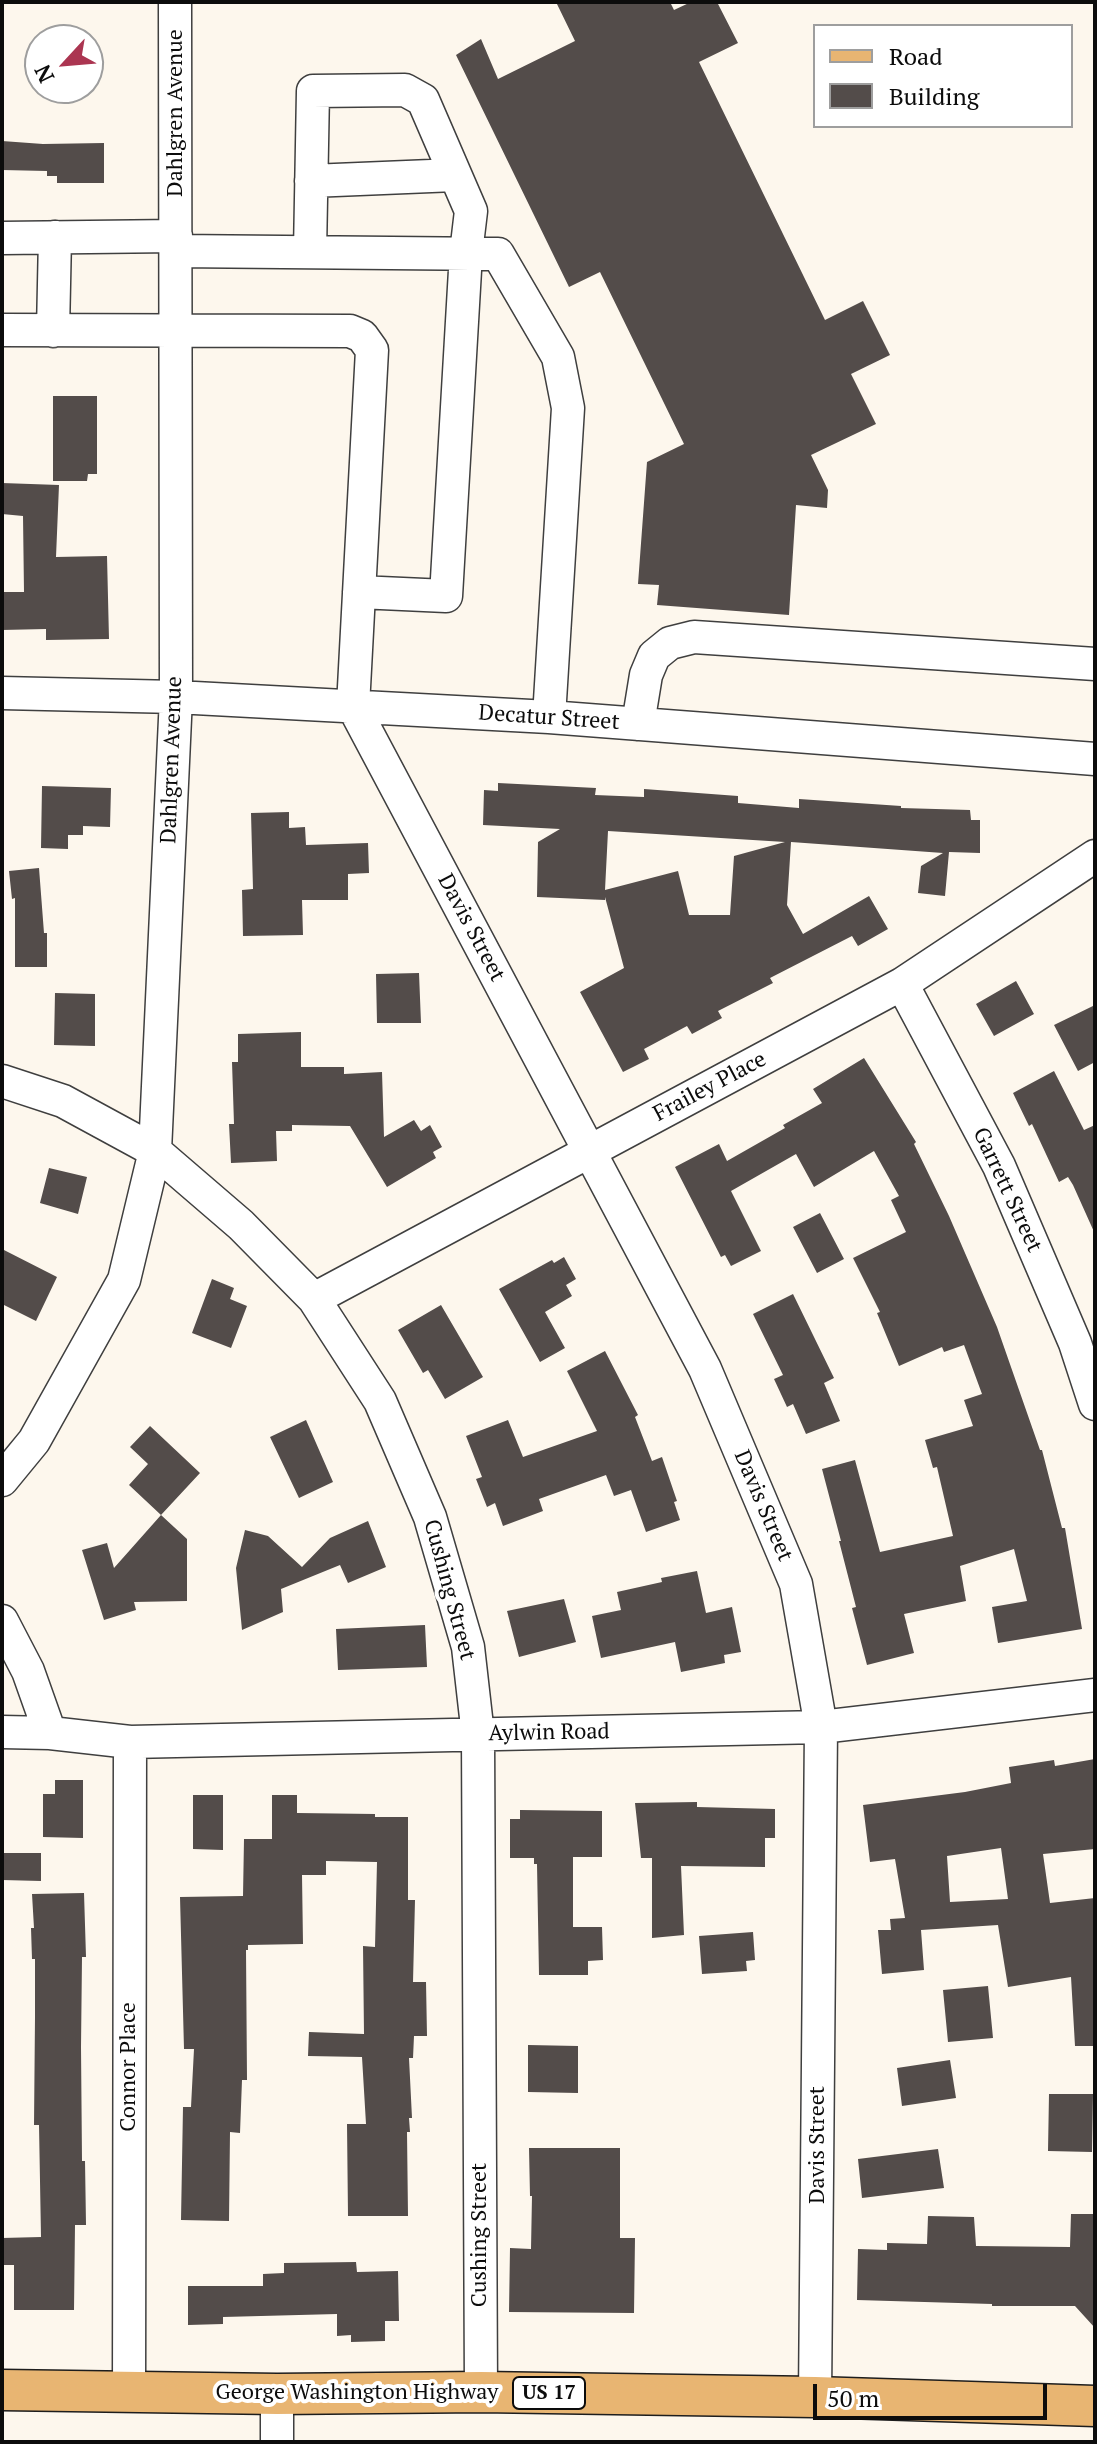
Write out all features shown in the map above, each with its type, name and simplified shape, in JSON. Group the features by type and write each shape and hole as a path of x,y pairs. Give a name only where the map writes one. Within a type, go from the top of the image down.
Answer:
{"main road":[{"name":"George Washington Highway","path":"2,2390 277,2394 481,2392 815,2397 1095,2406"}],"street":[{"name":"Dahlgren Avenue","path":"2,1480 34,1441 124,1280 155,1151 176,697 175,2"},
{"path":"310,252 313,91 405,90 423,100 471,211 446,596 359,592"},
{"path":"311,181 455,175"},
{"path":"53,331 55,237"},
{"path":"2,238 55,237 310,252 498,254 558,357 568,408 549,717"},
{"path":"2,330 350,331 362,336 372,350 353,706"},
{"path":"638,724 646,675 654,656 670,643 694,637 1095,664"},
{"name":"Decatur Street","path":"2,693 176,697 549,717 1095,759"},
{"name":"Davis Street","path":"353,706 705,1369 796,1584 821,1727 815,2397"},
{"name":"Frailey Place","path":"314,1299 902,984 1095,856"},
{"name":"Garrett Street","path":"902,984 999,1166 1075,1343 1095,1404"},
{"name":"Cushing Street","path":"2,1081 63,1101 155,1151 241,1225 314,1299 380,1401 430,1517 468,1647 478,1735 481,2392"},
{"path":"2,1621 28,1671 50,1733"},
{"name":"Aylwin Road","path":"2,1732 50,1733 130,1742 821,1727 1095,1695"},
{"name":"Connor Place","path":"129,2392 130,1742"},
{"path":"277,2394 277,2442"}],"building":[{"path":"556,2 670,2 674,10 691,2 717,2 738,43 699,62 825,320 863,301 890,355 851,374 876,424 811,455 828,490 827,508 796,505 789,615 657,605 659,585 638,584 647,462 684,444 600,272 569,287 456,55 481,39 498,79 575,41"},
{"path":"2,141 104,143 104,183 57,183 57,176 47,176 47,171 2,170"},
{"path":"53,396 97,396 97,474 88,474 87,481 53,481"},
{"path":"2,483 59,485 56,557 107,556 109,639 46,640 46,629 2,630 2,592 24,592 23,516 2,514"},
{"path":"498,783 596,788 595,795 644,797 644,789 738,796 738,803 799,808 799,799 901,808 970,810 971,820 980,820 980,853 949,852 945,896 918,893 921,866 943,853 791,842 787,905 803,934 869,896 888,929 858,946 852,936 770,978 773,983 718,1011 722,1018 692,1034 687,1026 644,1049 649,1059 623,1072 580,992 624,968 605,897 605,900 537,897 538,842 560,829 483,825 484,790 498,791","holes":["608,831 785,842 734,856 730,915 689,915 678,871 605,890"]},
{"path":"42,786 111,788 110,827 83,826 83,835 68,835 68,849 41,848"},
{"path":"289,812 289,828 305,827 306,845 368,843 369,873 348,874 348,900 302,900 303,935 243,936 242,890 253,889 251,813"},
{"path":"39,868 44,933 47,933 47,967 15,967 15,898 12,899 9,871"},
{"path":"419,973 421,1023 377,1023 376,974"},
{"path":"1016,981 1034,1014 994,1036 976,1004"},
{"path":"55,993 95,994 95,1046 54,1045"},
{"path":"1095,1005 1095,1062 1078,1071 1054,1025"},
{"path":"301,1032 301,1067 344,1067 344,1074 382,1072 384,1137 414,1120 421,1131 430,1125 442,1147 433,1152 436,1158 387,1187 350,1126 292,1125 292,1131 276,1131 277,1161 231,1163 229,1124 234,1124 232,1062 238,1062 238,1034"},
{"path":"864,1058 916,1142 914,1144 997,1327 1042,1450 1062,1528 1065,1528 1082,1629 998,1643 992,1607 1027,1601 1014,1549 960,1566 966,1601 904,1614 914,1653 867,1665 852,1608 856,1607 841,1541 822,1469 855,1460 880,1552 953,1536 937,1467 933,1468 925,1440 973,1426 964,1400 982,1394 964,1345 944,1352 942,1347 899,1366 877,1313 880,1312 853,1258 906,1232 891,1200 899,1196 874,1151 814,1187 796,1154 731,1191 761,1251 731,1266 725,1255 721,1257 675,1167 719,1144 727,1161 785,1128 783,1125 822,1103 813,1089"},
{"path":"1054,1071 1084,1130 1095,1125 1095,1234 1073,1185 1068,1177 1059,1182 1032,1124 1029,1126 1013,1093"},
{"path":"49,1168 87,1177 78,1214 40,1203"},
{"path":"820,1213 844,1259 817,1273 793,1227"},
{"path":"2,1249 57,1277 36,1321 2,1304"},
{"path":"564,1257 576,1279 566,1285 572,1296 545,1312 565,1348 540,1362 499,1289 552,1260 554,1263"},
{"path":"212,1279 234,1288 230,1299 247,1306 231,1348 192,1333"},
{"path":"793,1294 834,1378 824,1383 840,1421 806,1434 793,1404 787,1407 774,1379 783,1375 753,1314"},
{"path":"441,1305 483,1377 445,1399 428,1370 423,1373 398,1330"},
{"path":"605,1351 638,1415 635,1417 652,1461 662,1457 680,1520 646,1532 631,1490 614,1496 606,1475 539,1499 543,1511 503,1526 495,1503 487,1507 476,1479 482,1477 466,1436 508,1420 523,1457 597,1431 567,1371"},
{"path":"306,1420 333,1482 299,1498 270,1437"},
{"path":"150,1426 200,1473 161,1515 129,1485 148,1464 130,1447"},
{"path":"161,1515 187,1539 187,1601 134,1602 136,1610 104,1620 82,1550 107,1543 114,1568"},
{"path":"368,1521 386,1567 348,1583 340,1565 281,1589 283,1612 242,1630 236,1568 245,1530 268,1536 302,1567 330,1538"},
{"path":"697,1571 706,1613 732,1607 741,1652 724,1655 725,1663 681,1672 675,1642 601,1658 592,1616 621,1610 617,1592"},
{"path":"564,1599 576,1642 519,1657 507,1611"},
{"path":"425,1625 427,1667 338,1670 336,1629"},
{"path":"1095,1759 1095,1849 1043,1854 1050,1903 1095,1898 1095,2046 1075,2046 1071,1977 1008,1987 998,1925 921,1930 924,1970 882,1974 878,1930 891,1930 890,1919 905,1918 895,1859 870,1862 863,1805 1011,1783 1009,1767 1054,1760 1055,1766","holes":["1001,1848 1008,1899 950,1902 947,1856"]},
{"path":"55,1780 83,1780 83,1838 43,1837 43,1794 55,1794"},
{"path":"193,1795 223,1795 223,1850 193,1849"},
{"path":"272,1795 297,1795 297,1813 408,1817 408,1900 415,1900 413,1982 426,1982 427,2036 414,2036 413,2058 409,2058 412,2118 409,2118 410,2132 407,2132 408,2216 348,2216 347,2124 366,2124 362,2057 308,2056 309,2032 364,2034 363,1946 375,1947 377,1862 326,1861 326,1875 302,1875 303,1944 248,1945 246,1950 247,2080 242,2080 240,2133 230,2132 229,2221 181,2220 183,2107 191,2107 194,2049 184,2049 180,1897 243,1896 244,1839 272,1839"},
{"path":"697,1802 697,1807 775,1809 775,1838 765,1838 765,1867 681,1866 684,1935 652,1938 652,1858 641,1858 635,1803"},
{"path":"520,1810 602,1811 602,1857 573,1857 573,1927 602,1927 603,1960 588,1961 588,1975 539,1975 537,1864 534,1864 534,1858 510,1858 510,1819 520,1819"},
{"path":"2,1853 41,1853 41,1881 2,1880"},
{"path":"84,1893 86,1957 82,1957 81,2047 86,2225 75,2225 74,2310 14,2310 14,2265 2,2265 2,2238 41,2237 39,2125 34,2125 35,1959 32,1959 32,1894"},
{"path":"753,1932 755,1960 746,1961 747,1971 702,1974 699,1936"},
{"path":"988,1986 993,2038 948,2042 943,1990"},
{"path":"528,2045 578,2046 578,2093 528,2092"},
{"path":"950,2060 956,2098 902,2106 897,2068"},
{"path":"1049,2094 1093,2094 1092,2152 1048,2151"},
{"path":"529,2148 620,2148 620,2238 635,2238 634,2313 509,2312 510,2248 531,2249"},
{"path":"938,2149 944,2188 862,2198 858,2159"},
{"path":"1071,2214 1095,2214 1095,2328 1075,2306 857,2300 858,2249 887,2250 887,2243 927,2244 928,2216 974,2217 976,2246 1070,2247"},
{"path":"356,2262 357,2272 398,2271 399,2321 385,2321 385,2341 351,2342 351,2335 337,2336 337,2314 223,2317 223,2324 188,2325 188,2286 263,2286 263,2274 284,2273 284,2263"}]}
